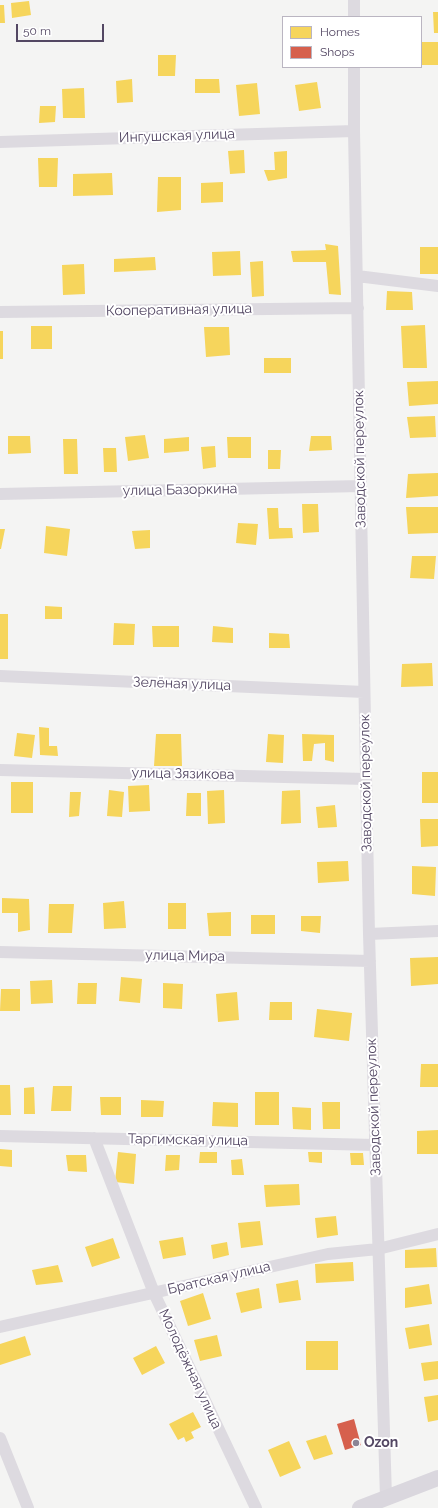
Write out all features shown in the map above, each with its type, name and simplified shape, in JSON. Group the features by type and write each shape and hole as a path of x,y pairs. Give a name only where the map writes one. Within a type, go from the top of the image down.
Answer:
{"main road":[{"path":"360,1508 438,1478"}],"street":[{"path":"354,0 354,16"},
{"name":"Заводской переулок","path":"354,68 369,934 386,1498"},
{"name":"Ингушская улица","path":"0,142 354,131"},
{"path":"357,276 438,286"},
{"name":"Кооперативная улица","path":"0,312 358,308"},
{"name":"улица Базоркина","path":"0,494 361,486"},
{"name":"Зелёная улица","path":"0,676 364,692"},
{"name":"улица Зязикова","path":"0,770 366,779"},
{"path":"369,934 438,930"},
{"name":"улица Мира","path":"0,952 370,961"},
{"name":"Таргимская улица","path":"0,1136 375,1145"},
{"name":"Молодёжная улица","path":"94,1138 154,1293 256,1508"},
{"name":"Братская улица","path":"0,1327 328,1254 378,1249 438,1234"},
{"path":"0,1438 28,1508"}],"building: Homes":[{"path":"29,1 31,15 12,18 11,3"},
{"path":"0,5 4,5 5,23 0,23"},
{"path":"433,12 438,12 438,33 434,33"},
{"path":"422,42 438,42 438,65 422,65"},
{"path":"158,55 176,55 175,76 158,76"},
{"path":"132,79 133,102 117,103 116,81"},
{"path":"195,79 219,79 220,93 195,93"},
{"path":"317,82 321,108 299,111 295,85"},
{"path":"257,83 260,114 239,116 236,85"},
{"path":"84,88 85,118 63,118 62,89"},
{"path":"40,106 56,106 55,122 39,123"},
{"path":"244,150 245,173 230,174 228,151"},
{"path":"287,151 287,178 268,181 264,170 275,170 274,152"},
{"path":"38,158 58,158 57,187 39,187"},
{"path":"112,173 113,195 73,196 73,174"},
{"path":"158,177 181,177 181,210 157,212"},
{"path":"223,182 223,202 201,203 201,183"},
{"path":"325,244 338,246 341,295 329,294 326,262 293,262 291,251 326,250"},
{"path":"420,247 438,247 438,274 420,274"},
{"path":"240,251 241,275 213,276 212,252"},
{"path":"155,257 156,270 114,272 114,259"},
{"path":"263,261 264,296 252,297 250,262"},
{"path":"84,264 85,294 63,295 62,265"},
{"path":"387,291 412,292 413,310 386,310"},
{"path":"425,325 427,368 403,368 401,326"},
{"path":"31,326 52,326 52,349 31,349"},
{"path":"204,327 229,327 230,355 206,357"},
{"path":"0,331 3,331 3,359 0,359"},
{"path":"264,358 291,358 291,373 264,373"},
{"path":"438,381 438,404 409,406 407,382"},
{"path":"435,416 436,437 410,438 407,417"},
{"path":"145,435 149,458 128,461 125,437"},
{"path":"8,436 30,436 31,453 8,454"},
{"path":"311,436 331,436 332,450 309,451"},
{"path":"189,437 189,451 164,453 164,439"},
{"path":"227,437 251,437 251,458 228,458"},
{"path":"63,439 77,439 78,474 64,474"},
{"path":"215,446 216,467 203,469 201,447"},
{"path":"103,448 116,448 117,472 104,472"},
{"path":"268,450 281,450 280,469 268,469"},
{"path":"438,473 438,496 406,498 408,474"},
{"path":"302,504 318,504 319,532 303,533"},
{"path":"406,507 438,507 438,533 408,534"},
{"path":"267,508 278,508 279,528 292,528 293,538 269,539"},
{"path":"238,523 258,524 256,545 236,543"},
{"path":"46,526 70,529 67,556 44,553"},
{"path":"0,529 5,529 1,549 0,549"},
{"path":"150,530 150,548 135,549 132,531"},
{"path":"412,556 436,556 434,579 410,578"},
{"path":"45,606 62,607 62,619 45,619"},
{"path":"0,614 8,614 8,659 0,659"},
{"path":"114,623 135,624 134,645 113,645"},
{"path":"152,626 179,626 179,647 153,647"},
{"path":"213,626 233,628 233,643 212,642"},
{"path":"269,633 289,634 290,648 269,648"},
{"path":"432,663 433,686 401,687 402,664"},
{"path":"39,727 49,728 49,746 57,746 58,756 40,755"},
{"path":"17,733 35,735 32,758 14,756"},
{"path":"156,734 181,734 182,766 154,766"},
{"path":"268,734 284,735 283,763 266,762"},
{"path":"302,734 334,735 334,762 325,760 325,743 314,744 312,761 303,761"},
{"path":"422,772 438,772 438,803 422,803"},
{"path":"11,782 33,782 33,813 11,813"},
{"path":"149,785 150,811 129,812 128,786"},
{"path":"109,790 124,792 122,817 107,816"},
{"path":"224,790 225,823 208,824 207,791"},
{"path":"300,790 301,823 281,824 282,791"},
{"path":"70,792 81,792 79,816 69,817"},
{"path":"187,793 201,793 201,816 186,816"},
{"path":"335,805 337,827 318,828 316,807"},
{"path":"420,819 438,819 438,846 421,847"},
{"path":"348,861 349,881 318,883 317,862"},
{"path":"412,866 436,867 435,896 412,894"},
{"path":"2,898 29,899 30,930 18,932 18,913 2,913"},
{"path":"124,901 126,928 104,929 103,903"},
{"path":"168,903 186,903 186,929 168,929"},
{"path":"49,904 74,904 72,933 48,933"},
{"path":"231,912 231,936 209,936 207,913"},
{"path":"251,915 275,915 275,934 251,934"},
{"path":"301,916 321,916 320,933 301,931"},
{"path":"438,957 438,984 411,986 410,958"},
{"path":"121,977 142,979 140,1003 119,1001"},
{"path":"52,980 53,1003 31,1004 30,981"},
{"path":"78,983 97,983 96,1004 77,1004"},
{"path":"163,983 183,984 182,1009 163,1008"},
{"path":"1,989 20,989 20,1011 0,1011"},
{"path":"237,992 239,1020 218,1022 216,994"},
{"path":"270,1002 292,1002 292,1020 269,1020"},
{"path":"317,1009 352,1013 349,1041 314,1037"},
{"path":"421,1064 438,1064 438,1087 420,1087"},
{"path":"0,1085 10,1085 11,1115 0,1115"},
{"path":"53,1086 72,1086 71,1111 51,1111"},
{"path":"34,1087 35,1114 24,1114 24,1088"},
{"path":"255,1092 279,1092 279,1125 255,1125"},
{"path":"100,1097 121,1097 121,1115 101,1115"},
{"path":"141,1100 164,1101 163,1117 141,1117"},
{"path":"213,1102 238,1103 238,1127 212,1126"},
{"path":"322,1102 340,1102 340,1129 323,1129"},
{"path":"292,1107 311,1108 311,1130 293,1129"},
{"path":"438,1130 438,1154 417,1154 417,1131"},
{"path":"0,1149 12,1150 12,1167 0,1166"},
{"path":"118,1152 136,1154 134,1184 115,1182"},
{"path":"200,1152 217,1152 217,1163 199,1163"},
{"path":"308,1152 322,1152 322,1163 309,1162"},
{"path":"350,1153 363,1153 364,1165 351,1165"},
{"path":"66,1155 86,1155 87,1172 68,1171"},
{"path":"166,1155 180,1155 179,1170 165,1171"},
{"path":"242,1159 244,1175 232,1175 231,1160"},
{"path":"299,1184 300,1205 266,1207 264,1185"},
{"path":"336,1216 338,1235 317,1238 315,1218"},
{"path":"260,1221 263,1245 241,1248 238,1223"},
{"path":"183,1237 186,1255 163,1259 159,1241"},
{"path":"113,1238 120,1258 92,1267 85,1247"},
{"path":"227,1242 229,1255 213,1259 211,1245"},
{"path":"436,1248 437,1267 405,1268 405,1250"},
{"path":"353,1262 354,1281 316,1283 315,1264"},
{"path":"58,1265 63,1282 36,1285 32,1270"},
{"path":"298,1280 301,1300 279,1303 276,1284"},
{"path":"429,1284 432,1304 405,1308 405,1288"},
{"path":"259,1288 262,1308 241,1313 236,1293"},
{"path":"203,1293 211,1319 188,1326 180,1301"},
{"path":"429,1324 432,1345 409,1349 405,1328"},
{"path":"217,1335 222,1356 200,1361 194,1340"},
{"path":"25,1336 31,1355 0,1365 0,1344"},
{"path":"306,1341 338,1341 338,1370 306,1370"},
{"path":"156,1346 165,1363 142,1375 133,1358"},
{"path":"438,1361 438,1379 424,1381 421,1363"},
{"path":"438,1395 438,1420 428,1422 424,1397"},
{"path":"193,1412 201,1427 191,1432 194,1438 186,1442 184,1437 178,1440 169,1424"},
{"path":"326,1435 333,1454 314,1460 306,1441"},
{"path":"289,1441 301,1468 280,1477 268,1450"}],"building: Shops":[{"path":"354,1419 361,1445 345,1450 337,1424"}],"place":[{"name":"Ozon","path":"356,1443"}]}
